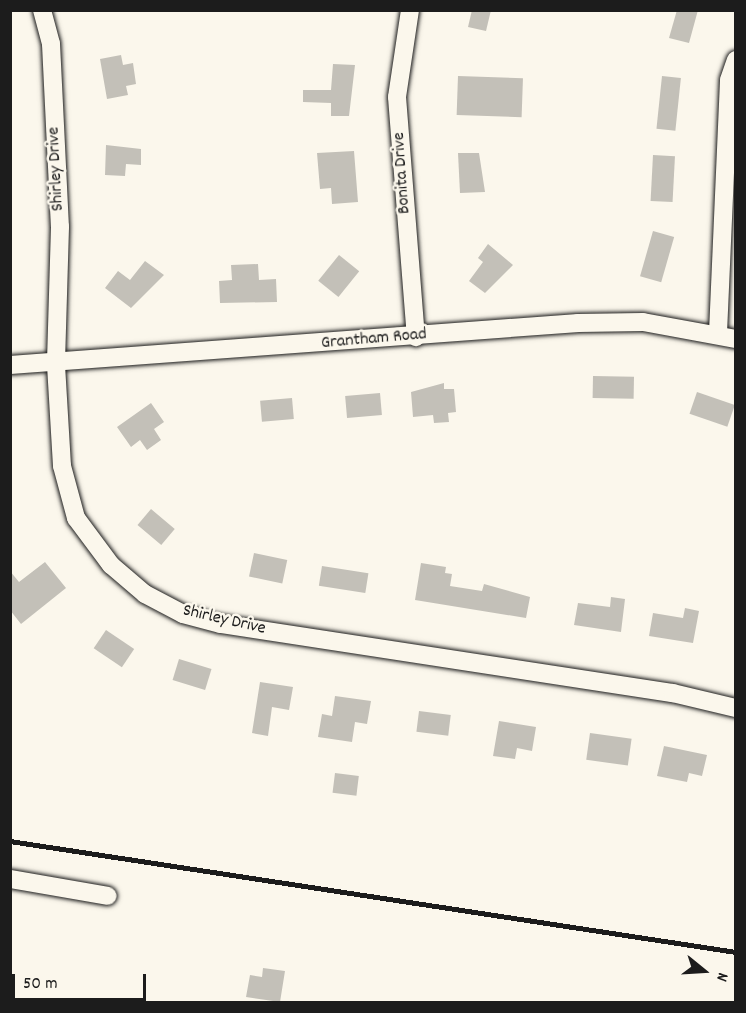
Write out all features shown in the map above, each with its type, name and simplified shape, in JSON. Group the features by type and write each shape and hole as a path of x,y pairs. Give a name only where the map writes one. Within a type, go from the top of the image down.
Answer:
{"street":[{"name":"Shirley Drive","path":"42,10 51,44 60,227 56,365 62,466 73,510 94,548 145,594 183,614 221,624 673,693 735,708"},
{"name":"Bonita Drive","path":"410,10 397,97 416,337"},
{"path":"727,336 729,81 735,60"},
{"name":"Grantham Road","path":"10,365 56,365 643,322 727,336"},
{"path":"10,879 108,896"}],"building":[{"path":"472,10 491,10 486,31 468,27"},
{"path":"677,10 698,10 689,43 669,38"},
{"path":"121,55 123,65 133,63 136,84 126,86 128,95 107,99 100,59"},
{"path":"333,64 355,65 349,116 331,116 331,103 303,102 303,90 331,90"},
{"path":"458,76 523,78 522,117 457,115"},
{"path":"662,76 681,78 675,131 656,129"},
{"path":"106,145 141,149 141,165 126,164 125,176 105,175"},
{"path":"354,151 358,202 332,204 331,188 320,189 317,153"},
{"path":"458,153 479,153 485,192 460,193"},
{"path":"653,155 675,156 673,202 651,201"},
{"path":"653,231 674,237 661,282 640,276"},
{"path":"488,244 513,265 485,293 469,281 483,262 478,258"},
{"path":"339,255 359,271 338,297 318,281"},
{"path":"145,261 164,275 131,308 105,288 118,271 130,280"},
{"path":"258,264 259,280 276,279 277,302 220,303 219,281 232,280 231,265"},
{"path":"593,376 634,377 634,399 593,398"},
{"path":"444,383 444,389 454,389 456,412 448,413 449,422 434,423 433,415 413,417 411,392"},
{"path":"697,392 735,405 727,427 690,414"},
{"path":"380,393 382,415 347,418 345,396"},
{"path":"292,398 294,419 262,422 260,401"},
{"path":"151,403 164,422 154,429 161,440 147,450 140,440 131,447 117,427"},
{"path":"151,509 175,529 161,545 138,525"},
{"path":"254,553 287,560 282,584 249,576"},
{"path":"45,562 66,588 21,624 10,610 10,571 19,582"},
{"path":"421,563 446,567 445,573 452,574 450,586 482,591 484,584 530,597 526,618 415,600"},
{"path":"322,566 368,573 365,593 319,586"},
{"path":"611,597 625,599 621,632 574,625 578,603 610,607"},
{"path":"685,608 699,611 693,643 649,636 653,613 683,618"},
{"path":"106,630 134,649 122,667 94,648"},
{"path":"179,659 212,669 205,690 173,680"},
{"path":"260,682 293,687 289,710 272,707 268,736 252,733"},
{"path":"335,696 371,701 367,724 355,722 352,742 318,737 322,714 332,716"},
{"path":"419,711 451,715 448,736 416,732"},
{"path":"499,721 536,727 532,751 517,748 515,759 493,756"},
{"path":"590,733 632,739 628,766 586,760"},
{"path":"664,746 707,755 702,776 689,773 687,782 657,776"},
{"path":"335,773 359,776 356,796 333,793"},
{"path":"263,968 285,971 280,1002 246,997 250,975 262,977"}],"railway":[{"path":"10,841 736,952"}]}
